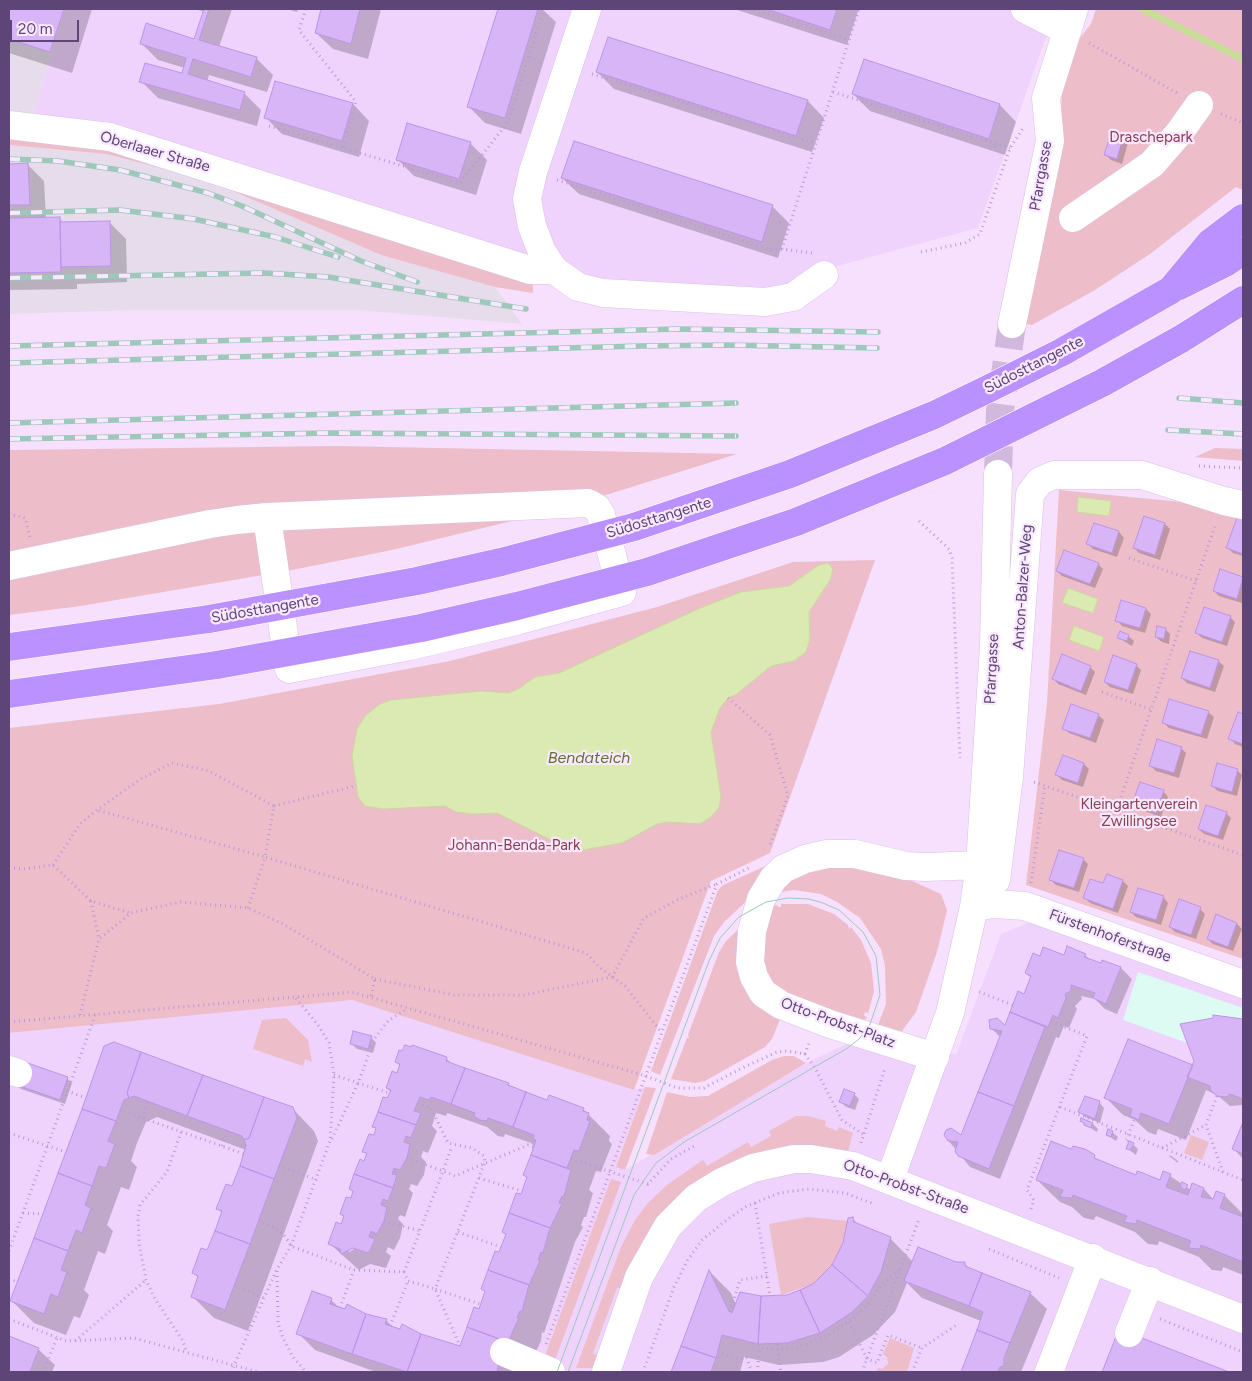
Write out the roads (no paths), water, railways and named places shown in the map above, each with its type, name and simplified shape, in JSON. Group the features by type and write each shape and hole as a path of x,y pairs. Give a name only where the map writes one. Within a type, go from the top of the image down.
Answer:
{"highway":[{"name":"Südosttangente","path":"9,647 209,619 426,579 519,558 634,527 790,474 934,415 1062,352 1171,290 1210,243 1243,218"},
{"path":"1171,290 1225,263 1243,251"},
{"path":"9,694 217,665 421,628 517,606 647,572 796,522 945,461 1102,383 1181,339 1243,300"}],"street":[{"path":"587,9 533,172 527,199 532,226 542,252 554,270 578,287 603,293 765,302 793,297 818,264"},
{"path":"1025,9 1070,18"},
{"name":"Pfarrgasse","path":"1012,324 1050,141 1046,98 1070,18"},
{"path":"1073,218 1152,164 1179,133 1199,105"},
{"name":"Oberlaaer Straße","path":"9,125 110,137 530,270 554,270"},
{"name":"Pfarrgasse","path":"980,865 994,646 998,474"},
{"name":"Anton-Balzer-Weg","path":"984,905 1009,777 1030,494 1040,481 1054,475 1142,475 1234,503"},
{"path":"9,566 37,562 210,524 267,518 588,503 597,508 602,515 622,592 516,621 410,646 289,669 267,518"},
{"name":"Otto-Probst-Platz","path":"935,1057 830,1024 781,1005 763,993 754,977 750,962 752,931 761,899 773,879 783,869 805,859 827,854 855,854 906,866 980,865"},
{"path":"890,1179 935,1057 950,1013 956,984 984,905 980,865"},
{"name":"Fürstenhoferstraße","path":"984,905 1025,906 1243,984"},
{"name":"Otto-Probst-Straße","path":"606,1372 639,1277 658,1238 680,1212 696,1198 722,1182 753,1168 794,1159 842,1163 890,1179 1243,1318"},
{"path":"1049,1372 1093,1258"},
{"path":"1134,1322 1150,1281"},
{"path":"504,1352 544,1369"}],"water":[{"path":"1078,497 1111,501 1109,516 1077,512"},
{"name":"Bendateich","path":"828,563 833,569 830,580 809,612 810,639 806,652 794,661 771,666 737,694 728,698 720,708 711,732 721,797 719,808 711,817 700,824 668,822 657,824 622,843 583,850 551,840 497,813 474,814 456,812 445,806 383,809 365,806 358,797 352,756 357,729 365,716 380,704 391,700 481,691 509,693 520,688 535,677 559,673 698,609 741,592 789,586 819,565"},
{"path":"1068,588 1098,599 1093,613 1062,603"},
{"path":"1074,626 1104,637 1099,651 1069,640"}],"waterway":[{"path":"1142,9 1243,59"}],"tunnel":[{"path":"998,474 1000,411 1012,324"}],"tram line":[{"path":"557,1372 709,961 720,938 739,917 766,902 788,898 809,899 839,910 863,932 876,956 880,995 869,1027 859,1039 846,1049 684,1142 656,1163 634,1195 568,1372"}],"railway":[{"path":"9,159 58,161 120,170 208,193 242,206 361,261 417,282"},
{"path":"9,213 120,210 194,219 275,237 338,257"},
{"path":"9,278 264,273 328,277 526,309"},
{"path":"9,346 679,329 878,332"},
{"path":"9,363 640,346 728,345 877,348"},
{"path":"1179,398 1243,403"},
{"path":"9,423 736,403"},
{"path":"1168,430 1243,434"},
{"path":"9,439 331,433 736,436"}],"park label":[{"name":"Draschepark","path":"1151,138"},
{"name":"Kleingartenverein Zwillingsee","path":"1139,814"},
{"name":"Johann-Benda-Park","path":"514,846"}]}
